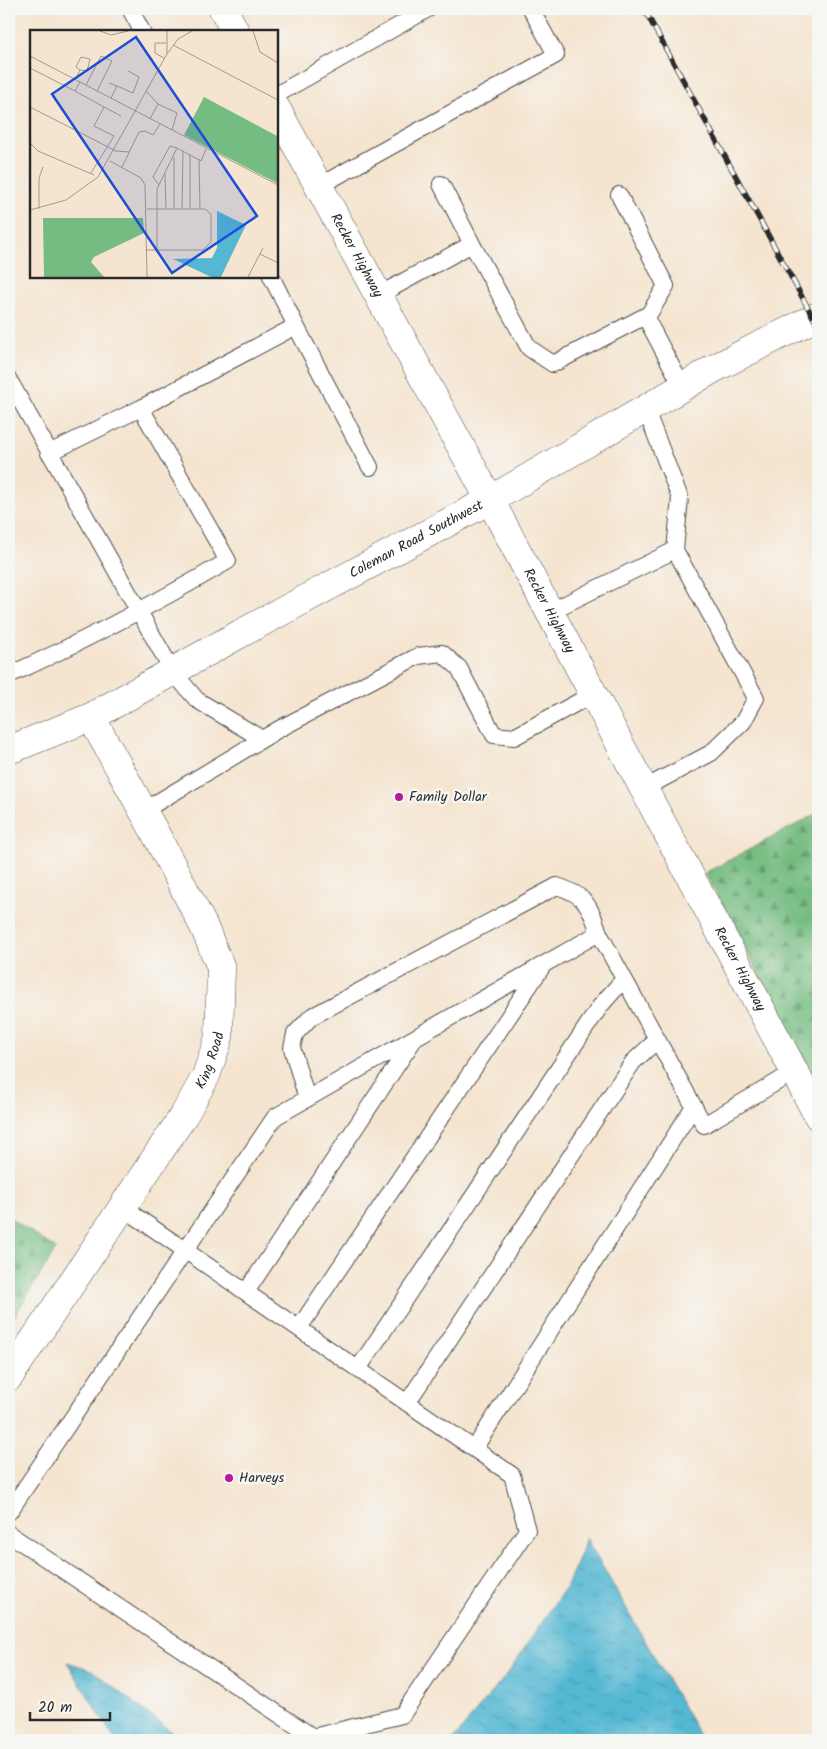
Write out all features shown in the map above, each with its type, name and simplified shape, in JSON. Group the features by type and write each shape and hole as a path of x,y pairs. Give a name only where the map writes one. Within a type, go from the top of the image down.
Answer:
{"street":[{"name":"Recker Highway","path":"278,112 490,500 818,1116"},
{"name":"Coleman Road Southwest","path":"9,750 91,717 490,500 715,368 818,316"},
{"name":"King Road","path":"9,1377 184,1115 206,1076 219,1037 221,968 204,927 144,812 91,717"}],"lane":[{"path":"130,9 141,30"},
{"path":"278,93 428,9"},
{"path":"319,186 556,55 530,9"},
{"path":"441,184 529,348 553,364 649,314 666,286 619,195"},
{"path":"378,295 472,244"},
{"path":"272,278 370,467"},
{"path":"645,316 683,388"},
{"path":"49,453 141,408 296,326"},
{"path":"9,380 173,672 197,700 262,739"},
{"path":"9,675 48,658 139,612 228,561 141,408"},
{"path":"643,789 711,753 743,722 756,698 674,550 680,498 646,410"},
{"path":"549,612 674,550"},
{"path":"144,812 262,739 418,656 442,653 459,668 494,735 514,737 593,694"},
{"path":"307,1099 292,1048 295,1034 311,1017 557,886 569,890 580,897 591,909 599,933 704,1125 794,1072"},
{"path":"9,1512 274,1118 599,933"},
{"path":"299,1328 544,965"},
{"path":"358,1369 601,1005 624,979"},
{"path":"246,1292 416,1037"},
{"path":"407,1403 633,1062 657,1040"},
{"path":"474,1449 694,1106"},
{"path":"9,1534 313,1737 402,1715 527,1530 512,1475 122,1207"}],"green space":[{"path":"818,813 818,1085 705,873"},
{"path":"9,1217 56,1249 9,1325"}],"water":[{"path":"586,1538 702,1740 453,1740 508,1673 569,1582"},
{"path":"67,1662 92,1670 182,1740 115,1740"}],"railway":[{"path":"644,9 818,326"}],"place":[{"name":"Family Dollar","path":"399,797"},
{"name":"Harveys","path":"229,1478"}]}
